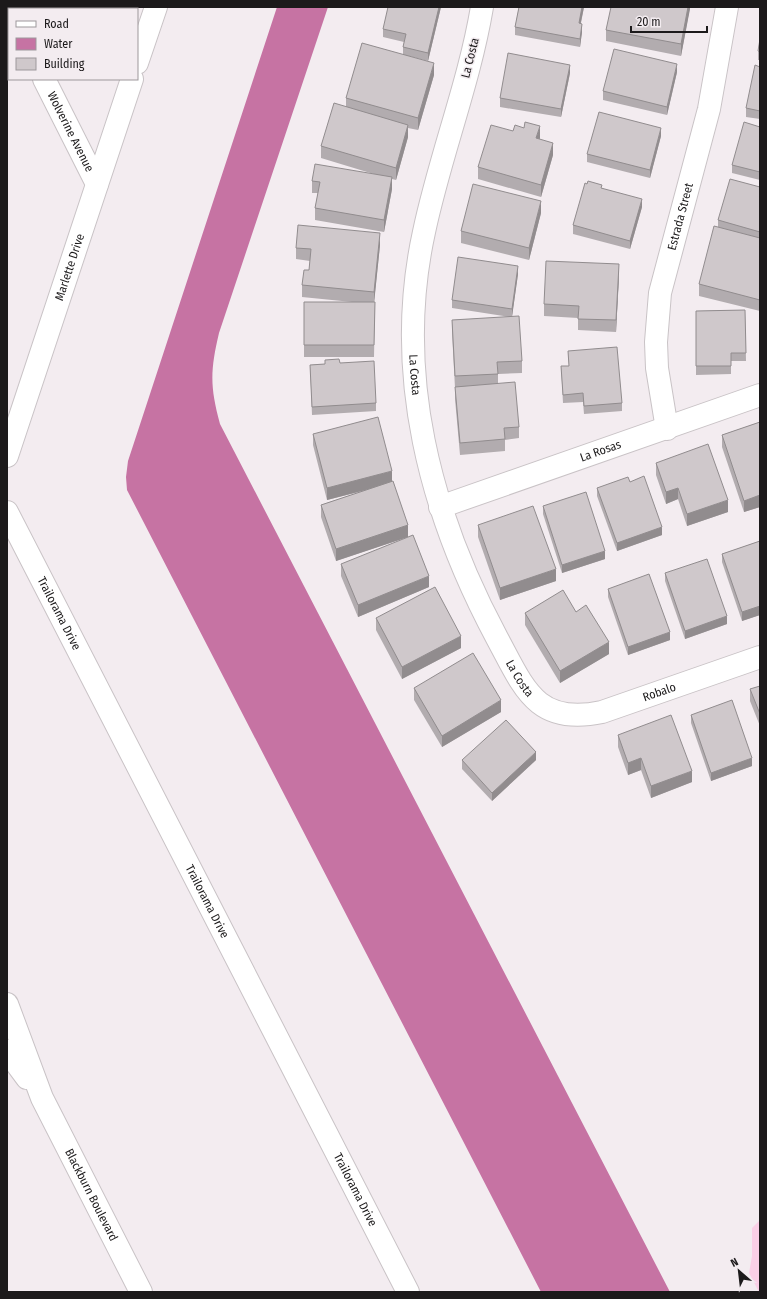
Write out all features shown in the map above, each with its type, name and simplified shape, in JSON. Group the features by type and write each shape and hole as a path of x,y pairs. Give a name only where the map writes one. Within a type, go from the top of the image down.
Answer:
{"street":[{"path":"138,60 156,7"},
{"name":"La Costa","path":"482,7 469,67 434,189 416,275 413,312 415,392 422,441 440,507 480,603 523,686 537,701 557,712"},
{"name":"Estrada Street","path":"667,429 657,368 656,342 660,293 709,109 727,7"},
{"name":"Wolverine Avenue","path":"45,80 97,184"},
{"name":"Marlette Drive","path":"7,456 132,80"},
{"name":"La Rosas","path":"440,507 667,429 760,395"},
{"name":"Trailorama Drive","path":"7,512 408,1292"},
{"name":"Robalo","path":"557,712 577,716 602,712 760,657"},
{"name":"Blackburn Boulevard","path":"7,1004 42,1098 141,1292"},
{"name":"Blackburn Boulevard","path":"7,1051 42,1098"}],"shaded area":[{"path":"760,1220 759,1292 749,1273 752,1256 752,1228"}],"water":[{"path":"277,7 328,7 219,333 212,379 214,400 220,424 670,1292 541,1292 127,490 126,477 128,461"}],"building":[{"path":"388,7 439,7 428,53 403,47 406,34 383,29"},
{"path":"519,7 582,7 579,23 582,24 580,39 515,27"},
{"path":"611,7 688,7 681,44 606,30"},
{"path":"760,39 760,52 758,51"},
{"path":"362,43 434,63 418,118 346,98"},
{"path":"614,49 677,64 667,107 603,91"},
{"path":"508,53 570,65 561,109 500,98"},
{"path":"755,65 760,67 760,111 746,108"},
{"path":"334,103 408,125 396,168 321,146"},
{"path":"599,112 661,128 650,170 587,154"},
{"path":"525,122 540,126 536,138 553,143 541,185 478,167 491,125 513,131 515,125 524,128"},
{"path":"744,122 760,127 760,172 732,165"},
{"path":"315,164 392,177 384,220 315,208 320,182 312,181"},
{"path":"730,179 760,187 760,232 718,220"},
{"path":"588,181 602,185 601,188 642,199 630,241 573,225 585,183 587,184"},
{"path":"473,184 541,201 529,248 461,231"},
{"path":"298,225 380,233 374,292 302,285 304,270 309,270 311,249 296,248"},
{"path":"714,226 760,238 760,300 699,284"},
{"path":"458,257 518,266 512,309 452,300"},
{"path":"546,261 619,264 616,320 578,319 579,306 544,304"},
{"path":"304,302 375,302 374,345 304,345"},
{"path":"745,310 746,353 731,353 731,366 696,366 696,311"},
{"path":"519,316 522,361 497,362 498,374 455,376 452,320"},
{"path":"617,347 622,403 584,406 583,393 563,395 561,366 569,366 568,351"},
{"path":"339,359 340,363 374,361 376,403 312,407 310,365 325,364 325,360"},
{"path":"515,382 519,427 504,428 505,439 460,443 455,387"},
{"path":"378,417 392,471 327,488 313,434"},
{"path":"760,422 760,495 744,501 722,435"},
{"path":"708,444 728,500 687,514 678,488 666,492 656,463"},
{"path":"644,476 662,527 617,543 597,488 628,477 630,482"},
{"path":"393,481 408,525 336,549 321,505"},
{"path":"586,492 605,551 562,565 543,506"},
{"path":"533,506 556,569 500,588 478,525"},
{"path":"413,535 429,576 358,605 341,564"},
{"path":"760,541 760,606 742,612 722,554"},
{"path":"707,559 727,616 685,631 665,573"},
{"path":"649,574 670,632 628,647 608,589"},
{"path":"435,587 461,636 402,667 376,618"},
{"path":"563,590 576,612 586,605 609,642 560,671 525,613"},
{"path":"473,653 501,700 442,736 414,688"},
{"path":"760,686 760,714 750,689"},
{"path":"732,700 752,758 711,773 691,715"},
{"path":"671,715 692,771 651,786 641,758 628,763 618,735"},
{"path":"506,720 536,752 492,793 462,760"}]}
